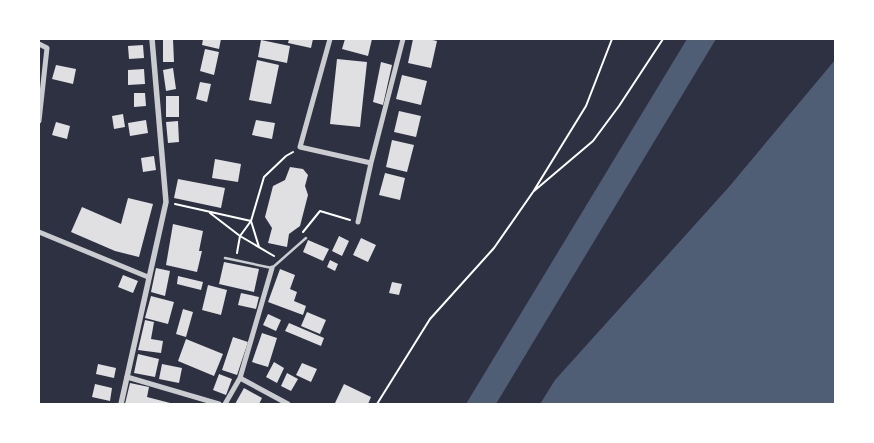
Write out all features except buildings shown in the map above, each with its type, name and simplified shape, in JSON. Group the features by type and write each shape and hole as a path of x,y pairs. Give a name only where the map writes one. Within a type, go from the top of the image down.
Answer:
{"street":[{"path":"122,404 148,277 166,202 152,39"},
{"path":"330,39 300,147 371,163"},
{"path":"358,222 403,39"},
{"path":"39,44 47,48 39,121"},
{"path":"39,232 148,277"},
{"path":"225,404 240,378 272,268"},
{"path":"127,377 219,404"},
{"path":"240,378 288,404"}],"lane":[{"path":"225,258 272,268 306,238"}],"path":[{"path":"377,404 430,319 494,248 532,192 586,106 612,39"},
{"path":"532,192 593,141 619,106 662,39"},
{"path":"235,260 240,236 251,221 264,177 286,156 300,147"},
{"path":"166,202 251,221"},
{"path":"209,212 240,236 274,256"},
{"path":"299,237 320,212 358,222"},
{"path":"251,221 259,247"}],"water":[{"path":"687,39 716,39 496,404 466,404"},
{"path":"835,60 835,404 540,404 555,380 728,188"}]}
